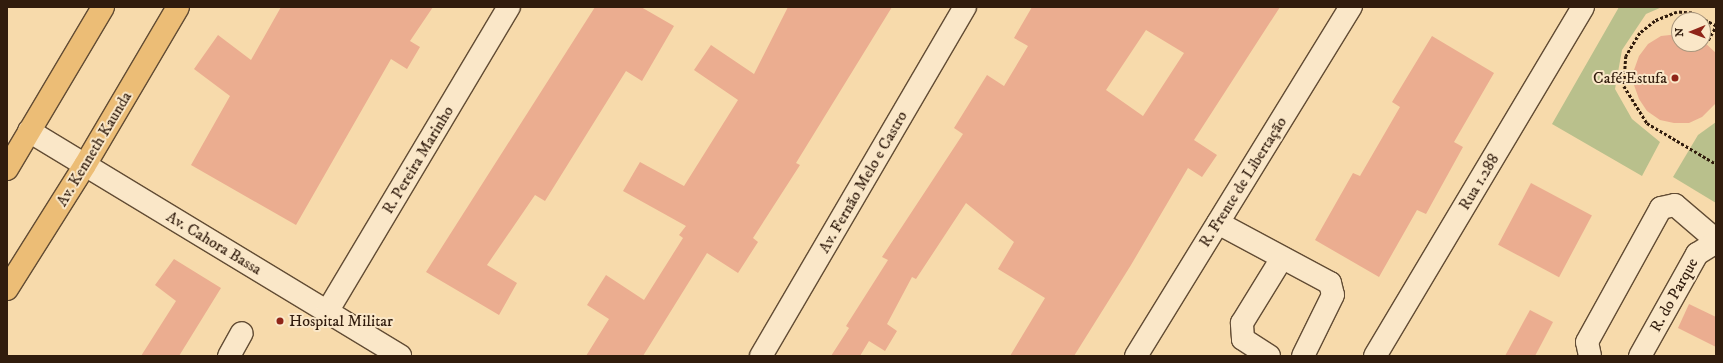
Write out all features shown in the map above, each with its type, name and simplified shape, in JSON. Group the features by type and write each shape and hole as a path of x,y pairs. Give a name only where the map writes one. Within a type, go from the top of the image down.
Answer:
{"main road":[{"path":"7,168 103,7"},
{"name":"Av. Kenneth Kaunda","path":"7,289 85,165 178,7"}],"street":[{"name":"R. Pereira Marinho","path":"327,312 509,7"},
{"name":"Av. Fernão Melo e Castro","path":"761,356 965,7"},
{"name":"R. Frente de Libertação","path":"1136,356 1351,7"},
{"name":"Rua 1.288","path":"1375,356 1583,7"},
{"name":"Av. Cahora Bassa","path":"29,130 400,356"},
{"path":"1590,356 1587,342 1661,208 1676,205 1716,241"},
{"path":"1218,223 1330,283 1333,295 1303,356"},
{"name":"R. do Parque","path":"1640,356 1697,254 1716,241"},
{"path":"1269,356 1243,339 1242,322 1282,258"},
{"path":"229,356 242,333"}],"path":[{"path":"1711,35 1716,26 1692,13 1677,12 1655,21 1640,33 1626,56 1624,86 1647,123 1716,164"}],"green space":[{"path":"1619,7 1662,7 1646,14 1622,50 1615,89 1632,119 1660,142 1642,176 1552,124"},
{"path":"1716,122 1716,203 1673,177 1698,135"}],"building":[{"path":"281,7 433,7 410,41 420,47 407,69 391,59 296,225 191,165 230,96 194,69 218,35 251,60"},
{"path":"595,7 641,7 674,26 642,81 626,71 545,201 535,195 487,265 517,283 499,315 426,272"},
{"path":"788,7 892,7 796,163 800,165 753,238 758,242 738,273 707,253 643,356 586,356 609,319 587,305 606,275 644,300 683,238 679,235 686,226 623,191 640,162 684,186 738,100 694,70 711,45 754,74"},
{"path":"1032,7 1280,7 1194,140 1217,155 1202,177 1188,168 1131,265 1074,356 1010,356 1045,298 998,269 1014,242 966,203 916,279 912,277 887,324 897,331 885,351 869,341 860,356 831,356 849,328 846,326 888,260 882,257 963,134 954,128 987,75 1004,86 1028,46 1014,38","holes":["1146,30 1184,53 1143,116 1106,90"]},
{"name":"Café Estufa","path":"1671,35 1671,52 1711,52 1711,48 1716,53 1716,103 1702,117 1689,123 1674,123 1660,120 1647,111 1639,99 1634,85 1634,70 1639,56 1648,44 1661,36"},
{"path":"1432,36 1494,73 1454,142 1463,147 1426,214 1417,210 1379,277 1315,240 1353,173 1360,176 1400,107 1392,102"},
{"path":"1531,183 1592,215 1559,277 1498,245"},
{"path":"174,259 221,288 179,356 141,356 176,301 155,285"},
{"path":"1689,304 1716,317 1716,347 1678,328"},
{"path":"1530,310 1553,322 1535,356 1505,356"}],"place":[{"name":"Café Estufa","path":"1675,78"},
{"name":"Hospital Militar","path":"280,321"}]}
